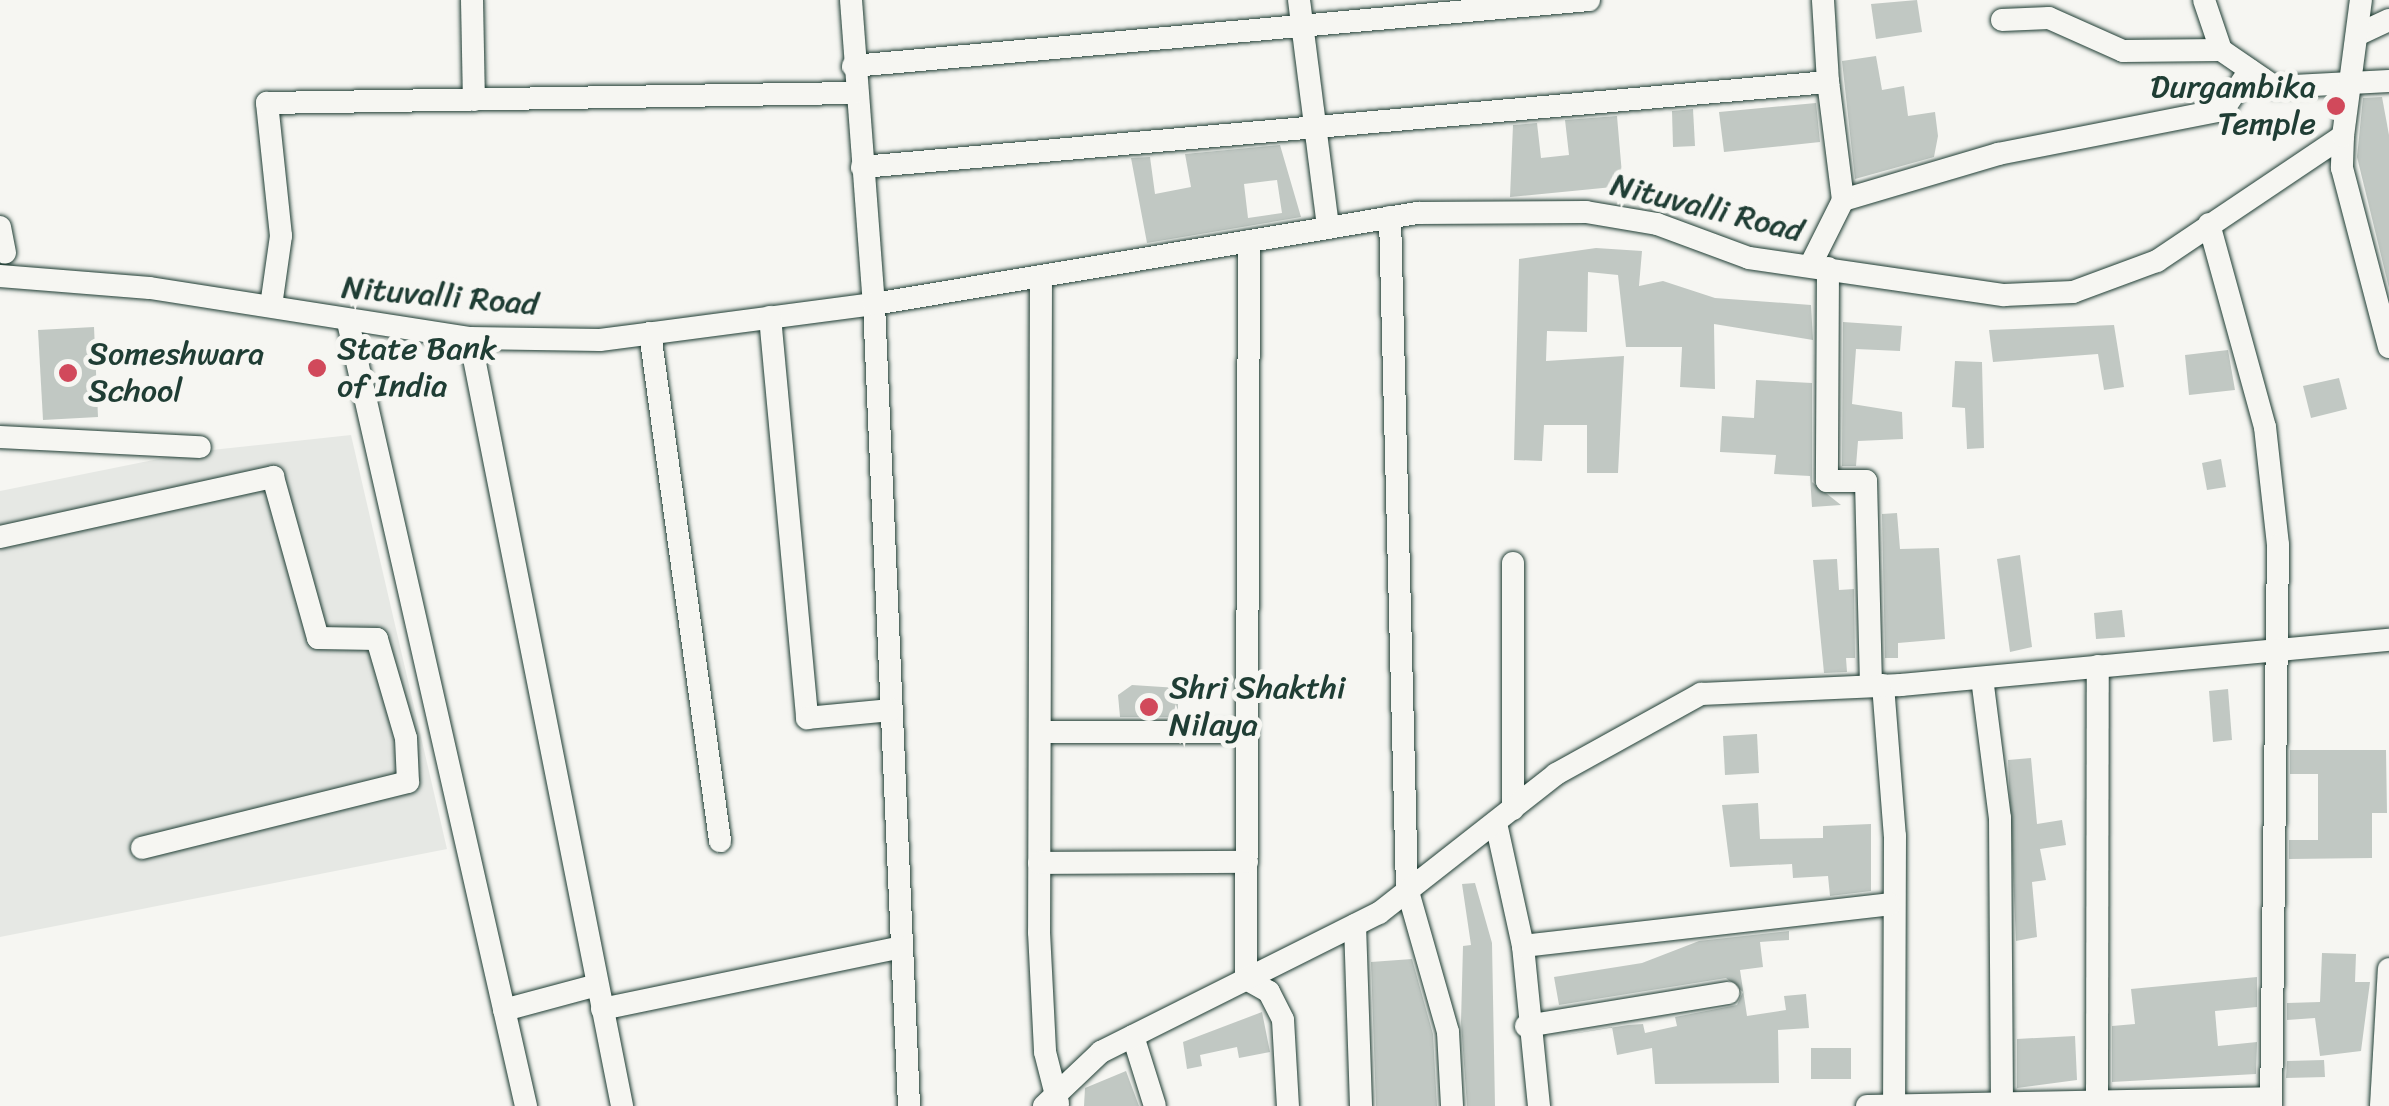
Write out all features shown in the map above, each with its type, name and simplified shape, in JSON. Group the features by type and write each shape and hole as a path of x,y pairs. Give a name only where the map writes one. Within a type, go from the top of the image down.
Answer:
{"street":[{"path":"472,0 474,100"},
{"path":"851,0 854,92 874,304 909,1106"},
{"path":"1299,0 1328,227"},
{"path":"853,66 1589,0"},
{"path":"1824,0 1828,82 1843,200 1819,267 1827,481 1866,481 1890,904 1894,1106"},
{"path":"2204,0 2222,50 2274,87 2389,81"},
{"path":"2361,0 2342,168 2389,347"},
{"path":"2002,20 2049,18 2123,51 2222,50"},
{"path":"2358,34 2389,20"},
{"path":"1843,200 1998,154 2223,110 2250,70"},
{"path":"862,167 1828,82"},
{"path":"272,306 281,236 267,103 854,92"},
{"name":"Nituvalli Road","path":"3,265 272,306 348,322 470,338 650,333 874,304 1390,218 1586,212 1819,267 2004,295 2073,292 2123,279 2209,224 2346,125"},
{"path":"1390,218 1406,888 1448,1032 1452,1106"},
{"path":"1867,1106 2271,1102 2282,649 2265,426 2209,224"},
{"path":"0,227 3,265"},
{"path":"1246,980 1249,241"},
{"path":"1042,276 1039,863 1053,1103"},
{"path":"770,316 807,718 891,710"},
{"path":"348,322 526,1106"},
{"path":"650,333 720,841"},
{"path":"470,338 622,1106"},
{"path":"0,437 200,448"},
{"path":"0,537 273,477 318,638 377,639 406,738 408,782 142,848"},
{"path":"1513,563 1505,816 1523,946 1526,1026 1538,1106"},
{"path":"1053,1103 1133,1036 1355,925 1625,731 1701,694 1982,678 2389,640"},
{"path":"2098,666 2098,1104"},
{"path":"1982,678 2000,818 2002,1104"},
{"path":"1040,732 1247,732"},
{"path":"1039,863 1247,862"},
{"path":"1523,946 1890,904"},
{"path":"1355,925 1361,1106"},
{"path":"602,1009 901,947"},
{"path":"2381,1106 2389,968"},
{"path":"1246,980 1270,992 1283,1020 1288,1106"},
{"path":"504,1010 597,986"},
{"path":"1526,1026 1728,993"},
{"path":"1133,1036 1155,1106"}],"shaded area":[{"path":"351,435 447,849 0,937 0,491 193,452"}],"building":[{"path":"1917,0 1922,32 1876,39 1871,4"},
{"path":"1876,56 1882,90 1904,86 1908,116 1935,112 1938,136 1934,157 1855,179 1842,61"},
{"path":"2382,97 2389,135 2389,288 2357,157 2363,98"},
{"path":"1816,103 1820,142 1724,152 1719,112"},
{"path":"1693,109 1695,146 1673,147 1672,111"},
{"path":"1617,116 1623,186 1510,197 1513,125 1537,123 1541,158 1569,155 1565,120"},
{"path":"1280,145 1301,217 1147,243 1131,158 1150,157 1155,194 1191,187 1185,154","holes":["1277,180 1282,213 1248,218 1244,184"]},
{"path":"1596,248 1642,251 1639,286 1663,281 1715,298 1811,305 1813,340 1714,324 1715,389 1680,387 1682,347 1626,347 1618,275 1588,272 1587,332 1547,331 1546,361 1624,356 1618,473 1587,473 1587,425 1544,425 1542,461 1514,460 1519,259"},
{"path":"1843,322 1902,326 1900,351 1856,349 1852,404 1902,412 1903,439 1858,441 1856,466 1842,466"},
{"path":"2114,325 2124,387 2104,390 2098,354 1993,362 1989,330"},
{"name":"Someshwara School","path":"94,327 98,417 43,420 38,330"},
{"path":"2228,350 2235,390 2189,395 2185,355"},
{"path":"1955,361 1982,362 1984,448 1967,449 1965,408 1952,407"},
{"path":"2339,378 2347,409 2311,418 2303,386"},
{"path":"1756,380 1812,383 1812,482 1841,505 1812,507 1810,476 1774,474 1776,455 1720,452 1722,416 1754,418"},
{"path":"2221,459 2226,487 2207,490 2202,463"},
{"path":"1897,513 1900,549 1939,548 1945,639 1898,643 1898,658 1885,658 1882,514"},
{"path":"2020,555 2032,647 2010,652 1997,559"},
{"path":"1837,559 1839,590 1854,589 1855,658 1846,658 1847,672 1824,673 1813,560"},
{"path":"2122,610 2125,637 2096,639 2094,613"},
{"name":"Shri Shakthi Nilaya","path":"1132,685 1178,688 1178,717 1120,717 1118,695"},
{"path":"2228,689 2232,740 2213,742 2209,691"},
{"path":"1757,734 1759,773 1725,775 1723,736"},
{"path":"2290,750 2386,750 2387,813 2372,813 2372,858 2289,859 2289,840 2318,840 2318,774 2290,774"},
{"path":"2031,758 2037,824 2062,820 2066,845 2040,849 2046,880 2032,882 2037,937 2016,941 2008,760"},
{"path":"1758,803 1760,839 1823,838 1823,826 1871,824 1871,891 1830,896 1828,876 1793,878 1792,864 1730,867 1722,805"},
{"path":"1475,883 1492,943 1495,1106 1467,1106 1461,1022 1463,946 1471,945 1462,884"},
{"path":"1789,931 1789,940 1760,942 1763,967 1740,970 1747,1016 1786,1010 1784,996 1806,994 1809,1028 1778,1030 1779,1083 1655,1084 1652,1048 1617,1055 1612,1028 1643,1024 1645,1033 1677,1026 1675,1017 1737,1005 1743,992 1726,978 1559,1005 1554,977 1642,963 1699,941"},
{"path":"2322,953 2356,954 2355,982 2370,982 2361,1051 2320,1056 2315,1018 2287,1020 2287,1003 2320,1002"},
{"path":"1412,959 1433,1034 1437,1106 1376,1106 1371,962"},
{"path":"2257,977 2257,1007 2215,1011 2218,1046 2257,1042 2256,1074 2112,1082 2112,1026 2135,1024 2131,989"},
{"path":"1262,1012 1270,1052 1239,1058 1237,1047 1200,1055 1202,1066 1187,1069 1183,1042"},
{"path":"2075,1036 2077,1080 2017,1088 2017,1039"},
{"path":"1811,1048 1851,1048 1851,1079 1811,1079"},
{"path":"2324,1060 2325,1077 2286,1078 2287,1061"},
{"path":"1126,1071 1139,1106 1084,1106 1085,1088"}],"place":[{"name":"Durgambika Temple","path":"2336,106"},
{"name":"State Bank of India","path":"317,368"},
{"name":"Someshwara School","path":"68,373"},
{"name":"Shri Shakthi Nilaya","path":"1149,707"}]}
